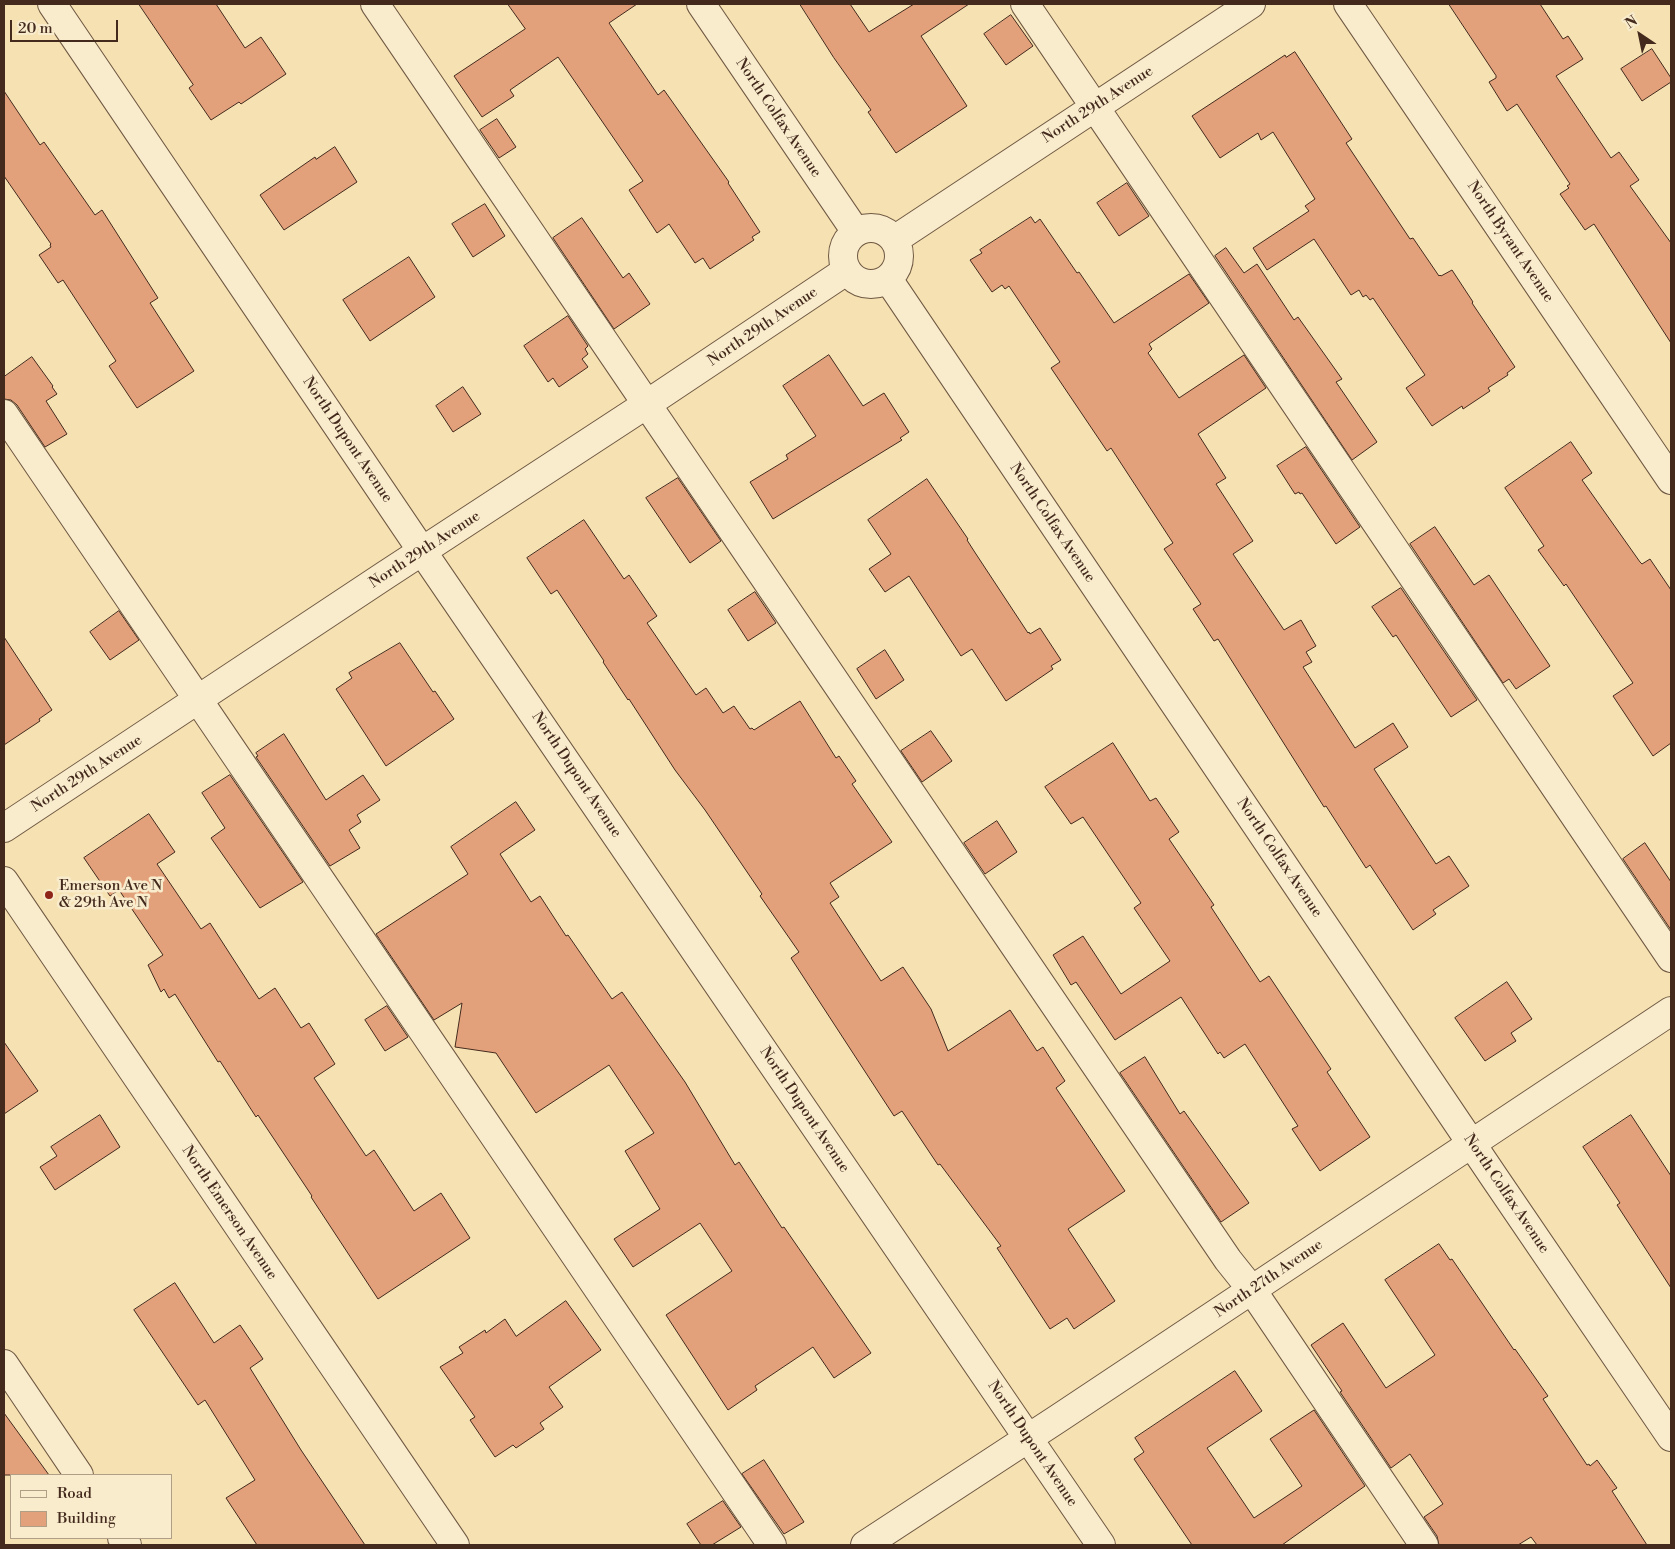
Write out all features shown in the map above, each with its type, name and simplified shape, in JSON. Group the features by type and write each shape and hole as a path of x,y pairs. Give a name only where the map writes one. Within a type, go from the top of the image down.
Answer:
{"street":[{"name":"North Dupont Avenue","path":"52,4 422,551 1101,1545"},
{"path":"375,4 1228,1260 1252,1290 1424,1545"},
{"name":"North Colfax Avenue","path":"700,4 856,232"},
{"path":"1025,4 1671,958"},
{"name":"North 29th Avenue","path":"894,240 1251,4"},
{"name":"North Byrant Avenue","path":"1348,4 1671,480"},
{"path":"863,228 872,228 888,233 894,240 899,256 898,265 888,279 870,285 860,283 846,271 842,254 844,246 856,232 863,228"},
{"name":"North 29th Avenue","path":"4,828 846,271"},
{"name":"North Colfax Avenue","path":"888,279 1472,1145 1671,1436"},
{"path":"4,414 772,1545"},
{"name":"North Emerson Avenue","path":"4,881 455,1545"},
{"name":"North 27th Avenue","path":"865,1545 1472,1145 1671,1011"},
{"path":"4,1364 78,1474"}],"building":[{"path":"139,4 216,4 245,48 261,37 286,74 241,104 239,102 211,120 189,88 193,85"},
{"path":"508,4 637,4 609,23 658,95 664,90 729,182 760,232 752,237 754,240 710,269 703,258 695,263 669,224 657,233 629,190 643,181 558,57 510,90 514,96 482,117 454,76 525,29"},
{"path":"800,4 850,4 869,32 914,4 969,4 921,36 967,106 896,153 868,112 871,110 834,58"},
{"path":"1449,4 1540,4 1563,39 1568,36 1583,59 1556,76 1611,158 1619,152 1639,180 1630,186 1671,243 1671,343 1594,224 1585,230 1560,194 1569,188 1567,186 1570,184 1517,104 1507,111 1489,82 1496,78 1496,76"},
{"path":"1011,15 1033,46 1006,65 984,34"},
{"path":"1652,49 1671,78 1671,82 1642,101 1621,69"},
{"path":"1295,52 1352,139 1346,143 1410,239 1413,238 1439,276 1452,270 1515,367 1507,373 1508,375 1488,388 1490,391 1463,409 1462,406 1432,426 1406,388 1425,375 1373,298 1370,300 1366,295 1363,297 1359,290 1351,295 1314,239 1267,270 1253,248 1309,211 1305,206 1315,199 1273,132 1261,140 1258,133 1220,158 1192,116 1285,55 1286,57"},
{"path":"4,91 40,145 44,142 95,215 102,210 158,298 150,303 194,371 137,408 109,366 116,361 63,280 58,283 39,255 51,247 51,244 4,176"},
{"path":"497,119 516,147 499,158 480,130"},
{"path":"335,147 357,182 284,230 260,195 315,157 316,159"},
{"path":"1127,183 1149,216 1119,236 1097,203"},
{"path":"485,204 505,236 473,257 452,224"},
{"path":"1031,217 1035,223 1040,219 1114,323 1189,274 1209,303 1149,344 1152,349 1148,353 1179,398 1244,355 1266,388 1198,434 1226,478 1216,484 1253,541 1233,554 1284,630 1301,620 1316,646 1306,652 1312,662 1303,667 1355,748 1393,723 1408,747 1374,769 1436,864 1449,856 1469,886 1433,910 1436,914 1413,930 1370,865 1366,868 1326,806 1324,807 1218,639 1214,641 1193,609 1201,604 1164,549 1173,543 1111,448 1107,451 1051,368 1060,362 1009,286 1005,289 1002,285 992,292 970,260 982,253 980,250"},
{"path":"582,218 623,278 629,273 650,304 614,329 553,238"},
{"path":"1226,248 1244,273 1257,264 1294,320 1298,317 1342,379 1336,382 1377,442 1352,460 1215,256"},
{"path":"409,257 435,297 370,341 343,300"},
{"path":"568,316 588,346 585,349 588,354 582,359 588,367 559,387 553,378 548,382 524,346"},
{"path":"829,355 863,406 884,393 909,432 900,438 902,440 773,519 750,482 788,459 786,455 816,436 783,386"},
{"path":"32,357 57,394 46,401 67,434 45,447 17,405 11,400 4,399 4,377"},
{"path":"463,387 481,414 453,432 436,406"},
{"path":"1571,442 1592,473 1582,480 1640,562 1642,564 1650,559 1671,590 1671,743 1653,756 1613,696 1633,683 1566,584 1564,586 1538,550 1544,546 1505,488"},
{"path":"1306,447 1360,527 1336,544 1302,493 1295,494 1277,466"},
{"path":"678,478 721,541 690,563 646,498"},
{"path":"927,479 1028,633 1030,634 1040,628 1061,660 1051,666 1053,669 1006,701 972,649 961,656 909,576 885,592 869,569 891,554 868,520"},
{"path":"584,520 624,579 629,575 657,616 647,623 696,695 706,688 723,713 734,706 750,729 754,730 800,701 836,758 839,756 856,781 852,784 892,842 830,883 839,897 830,903 881,981 903,967 931,1009 948,1051 1010,1010 1037,1051 1043,1047 1065,1081 1056,1088 1125,1191 1068,1229 1115,1301 1074,1329 1067,1318 1050,1329 997,1248 1001,1246 940,1164 938,1165 902,1111 894,1116 791,958 799,952 760,896 762,894 705,810 675,770 557,590 551,594 527,558"},
{"path":"1435,527 1474,585 1489,575 1550,666 1516,689 1509,679 1503,683 1410,544"},
{"path":"1401,588 1477,700 1451,717 1396,635 1393,637 1372,607"},
{"path":"755,592 776,623 748,641 728,610"},
{"path":"119,611 139,640 110,660 90,632"},
{"path":"4,637 52,710 39,719 40,721 4,745"},
{"path":"400,643 454,719 386,766 336,689 352,678 349,673"},
{"path":"885,650 904,680 876,699 857,669"},
{"path":"931,731 952,761 922,782 901,751"},
{"path":"284,734 326,800 363,775 380,800 357,815 361,822 349,830 360,848 330,866 256,757 258,756 256,753"},
{"path":"1113,743 1150,801 1156,798 1179,832 1169,839 1214,905 1211,907 1260,982 1269,976 1331,1069 1327,1072 1370,1137 1320,1171 1292,1129 1298,1126 1245,1044 1224,1058 1220,1052 1218,1054 1181,997 1115,1040 1076,982 1071,985 1053,955 1083,936 1121,994 1170,961 1134,908 1141,903 1083,817 1071,824 1045,787"},
{"path":"230,775 303,882 260,908 211,838 225,828 202,793"},
{"path":"516,802 535,830 500,854 531,902 540,896 566,936 568,935 612,999 622,992 685,1082 735,1165 739,1162 782,1228 784,1227 871,1353 834,1378 813,1347 755,1386 757,1390 728,1410 666,1315 732,1271 700,1223 633,1267 614,1239 660,1209 625,1151 654,1133 609,1065 536,1113 496,1053 455,1047 462,1003 434,1020 376,934 468,874 451,847"},
{"path":"149,814 175,852 157,864 201,929 210,923 259,999 275,988 301,1028 309,1023 335,1064 314,1078 366,1156 374,1150 414,1211 441,1193 470,1238 378,1299 312,1196 258,1115 256,1117 220,1061 218,1062 175,994 169,998 164,989 161,992 148,965 163,955 119,890 110,896 84,858"},
{"path":"997,821 1017,852 985,874 964,843"},
{"path":"1645,843 1671,882 1671,930 1623,859"},
{"path":"1507,982 1532,1019 1511,1033 1516,1041 1485,1061 1455,1018"},
{"path":"387,1006 408,1037 385,1051 365,1020"},
{"path":"4,1042 38,1091 4,1114"},
{"path":"1145,1057 1180,1114 1184,1111 1249,1203 1221,1222 1120,1073"},
{"path":"100,1115 120,1147 55,1190 40,1167 57,1156 51,1147"},
{"path":"1631,1115 1671,1176 1671,1288 1617,1205 1620,1203 1583,1147"},
{"path":"1439,1244 1450,1260 1452,1259 1548,1396 1543,1399 1587,1465 1589,1464 1590,1466 1597,1460 1617,1488 1612,1491 1647,1545 1537,1545 1531,1537 1518,1545 1439,1545 1437,1536 1424,1517 1443,1504 1410,1454 1391,1468 1311,1345 1343,1323 1386,1388 1435,1355 1385,1280"},
{"path":"175,1283 214,1343 240,1325 263,1359 250,1368 301,1450 365,1545 257,1545 226,1498 255,1480 205,1400 198,1405 134,1310"},
{"path":"566,1301 601,1350 549,1387 563,1407 540,1423 544,1429 516,1448 513,1445 495,1457 470,1420 475,1417 440,1367 463,1353 459,1347 485,1330 486,1333 505,1319 516,1336"},
{"path":"1235,1371 1262,1411 1207,1448 1254,1518 1302,1486 1270,1439 1314,1410 1365,1486 1282,1545 1192,1545 1134,1459 1144,1452 1135,1438"},
{"path":"4,1413 48,1474 4,1475"},
{"path":"764,1460 804,1522 784,1534 742,1474"},
{"path":"723,1501 741,1527 712,1545 701,1545 687,1524"}],"place":[{"name":"Emerson Ave N & 29th Ave N","path":"49,895"}]}
